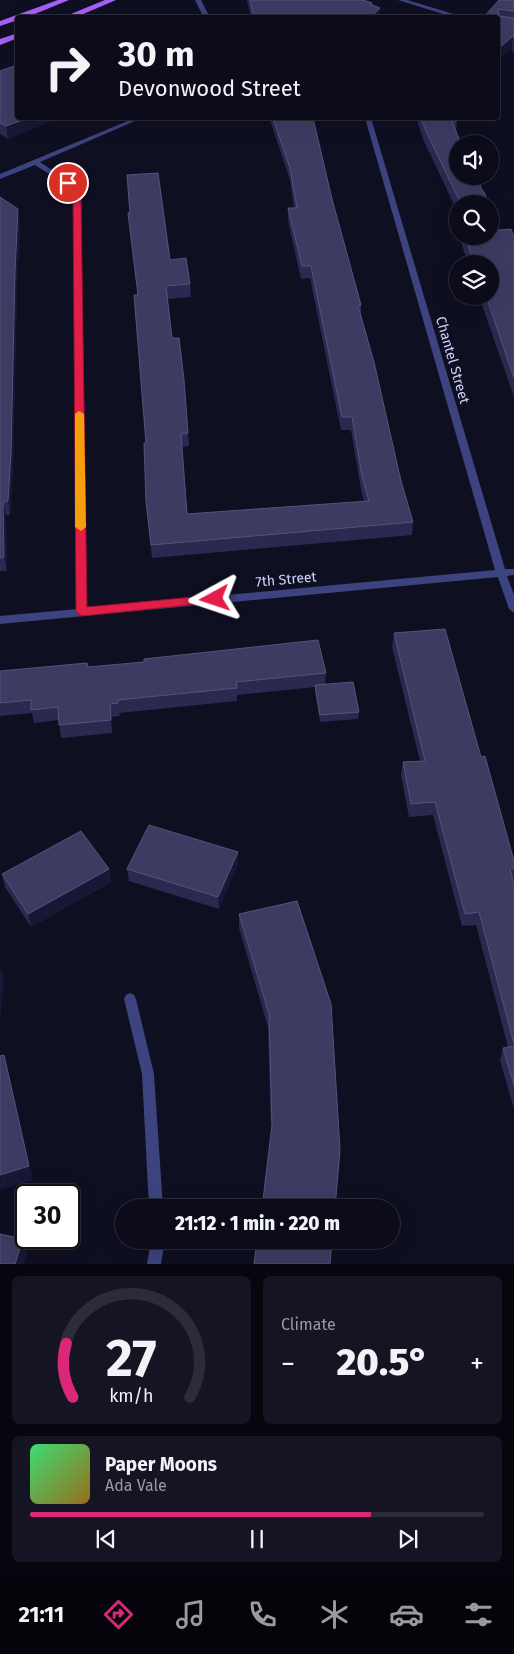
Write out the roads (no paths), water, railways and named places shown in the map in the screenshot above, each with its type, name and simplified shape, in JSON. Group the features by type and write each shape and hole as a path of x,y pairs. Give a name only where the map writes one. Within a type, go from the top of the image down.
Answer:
{"main road":[{"path":"24,15 65,0"},
{"path":"73,15 112,0"},
{"path":"0,24 15,18"},
{"path":"0,42 15,36"}],"street":[{"path":"198,0 206,15"},
{"path":"401,0 441,15"},
{"path":"0,177 133,120"},
{"name":"Chantel Street","path":"369,120 514,609"},
{"path":"35,162 68,183 77,198 82,612"},
{"name":"7th Street","path":"0,620 514,572"},
{"path":"130,999 148,1074 155,1199"},
{"path":"154,1264 156,1249"}]}
